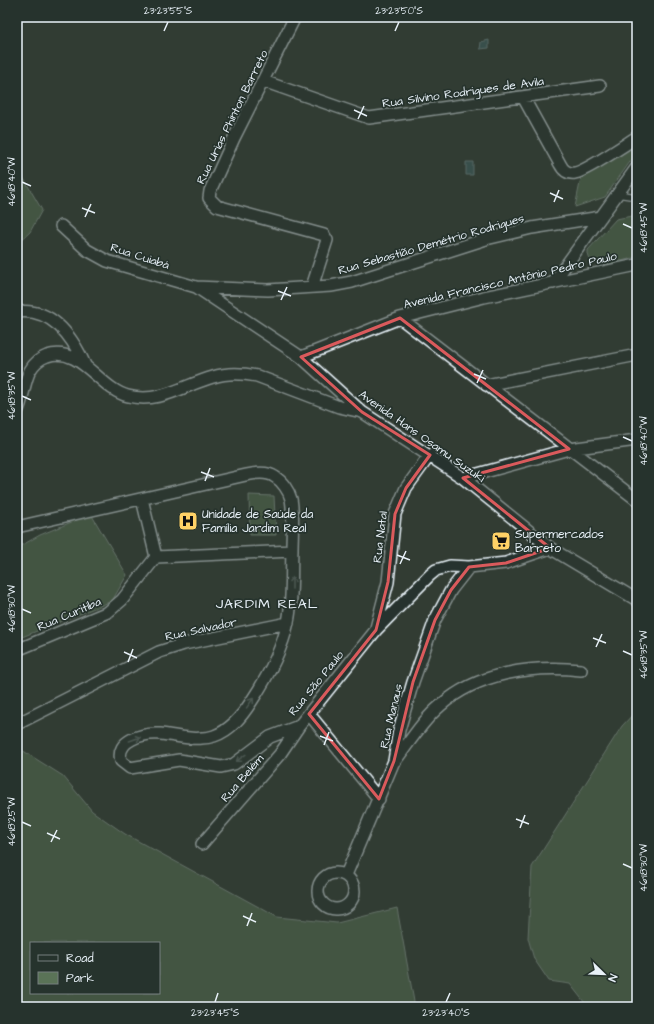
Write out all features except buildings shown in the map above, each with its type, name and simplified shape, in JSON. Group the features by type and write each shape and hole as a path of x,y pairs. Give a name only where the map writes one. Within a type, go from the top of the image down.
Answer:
{"street":[{"name":"Rua Urias Phinton Barreto","path":"295,17 234,138 210,191 209,198 217,206 324,235 327,240 312,287"},
{"name":"Rua Silvino Rodrigues de Avila","path":"263,81 369,118 600,86"},
{"path":"523,97 560,164 564,170 569,173 582,169 637,137"},
{"path":"553,283 637,167"},
{"name":"Rua Sebastião Demétrio Rodrigues","path":"196,287 268,290 331,286 352,282 486,239 524,229 601,217"},
{"name":"Rua Cuiabá","path":"61,226 87,250 107,261 196,287"},
{"name":"Avenida Francisco Antônio Pedro Paulo","path":"301,358 400,318 484,298 637,266"},
{"name":"Avenida Hans Osamu Suzuki","path":"196,287 301,358 362,412 430,455 463,478 550,548 637,600"},
{"path":"17,312 41,315 61,327 76,345 85,365"},
{"path":"400,318 637,500"},
{"path":"17,412 29,370 36,362 46,357 61,355 85,365 108,386 128,396 160,397 172,394 212,377 230,373 244,373 257,376 339,407 362,412"},
{"path":"486,385 637,355"},
{"path":"463,478 569,449 637,440"},
{"name":"Rua Natal","path":"376,630 388,582 394,514 406,488 430,455"},
{"name":"Rua São Paulo","path":"17,526 255,473 275,476 283,484 290,498 292,602 288,623 280,648 248,707 231,727 215,736 202,738 160,734 144,736 125,743 119,754 121,761 130,768 179,760 221,767 234,764 270,737 299,726 376,630 436,570 450,566 469,567 506,563 550,548"},
{"path":"142,499 156,557 292,551"},
{"name":"Rua Curitiba","path":"17,650 108,612 122,600 156,557"},
{"name":"Rua Manaus","path":"346,875 394,761 399,730 413,682 435,620 451,590 469,567"},
{"name":"Rua Salvador","path":"17,724 159,652 184,644 288,623"},
{"path":"394,761 439,707 456,693 497,676 518,671 559,668 582,670"},
{"path":"309,714 379,799"},
{"name":"Rua Belém","path":"202,844 280,754 299,726"}],"lane":[{"path":"617,194 637,196"}],"highlighted area":[{"path":"400,318 569,449 463,478 550,548 506,563 469,567 451,590 435,620 413,682 394,761 379,799 309,714 376,630 388,582 395,514 406,488 430,455 362,412 301,357"}],"green space":[{"path":"637,141 637,152 605,197 575,207 581,178"},
{"path":"17,167 42,210 30,232 17,244"},
{"path":"637,215 637,257 606,264 593,262 589,257 588,250 616,219"},
{"path":"249,495 274,496 276,535 250,535"},
{"path":"91,514 127,575 112,601 17,639 17,548 40,535"},
{"path":"637,710 637,1007 588,1007 570,984 549,981 534,959 528,938 532,867 622,726"},
{"path":"17,747 63,776 92,811 125,834 277,917 337,923 397,908 415,1007 17,1007"}],"water":[{"path":"489,40 489,48 480,49 481,42"},
{"path":"466,162 473,162 473,175 466,175"}],"place":[{"name":"Unidade de Saúde da Família Jardim Real","path":"188,521"},
{"name":"Supermercados Barreto","path":"501,541"}],"district":[{"name":"JARDIM REAL","path":"267,603"}]}
